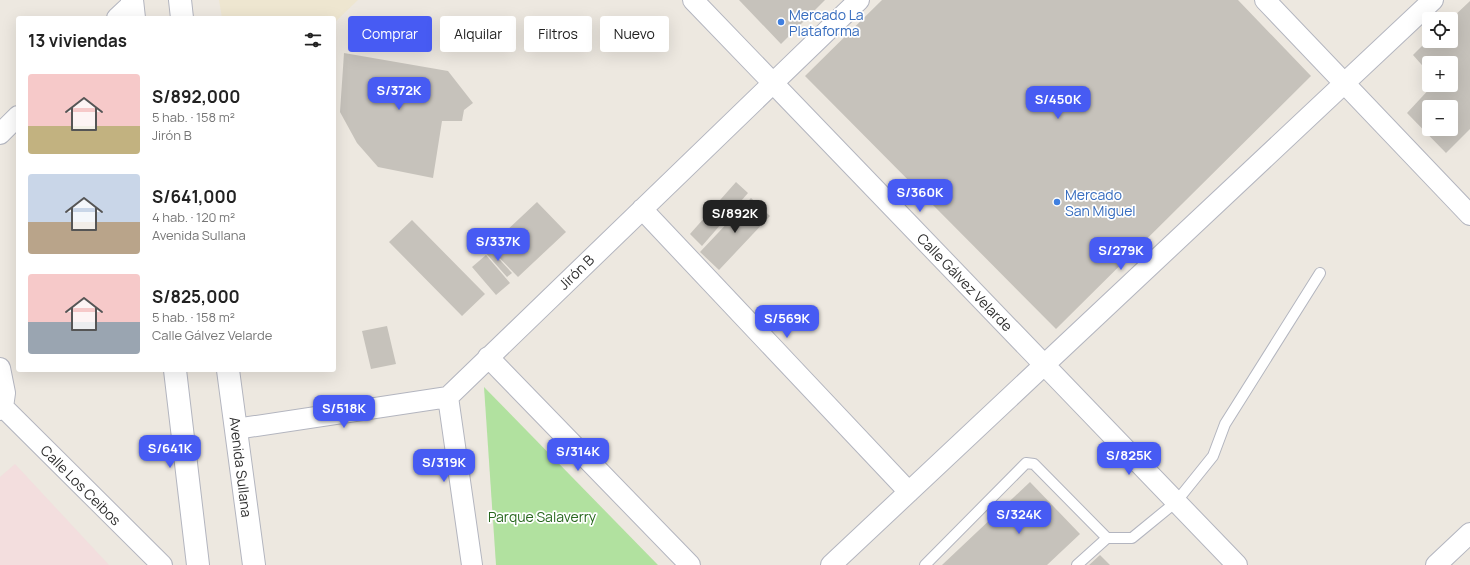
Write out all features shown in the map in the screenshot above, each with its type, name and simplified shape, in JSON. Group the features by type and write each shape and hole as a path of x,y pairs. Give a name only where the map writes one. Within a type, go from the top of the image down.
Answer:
{"main road":[{"path":"180,0 182,16"},
{"path":"175,372 198,565"},
{"name":"Avenida Sullana","path":"228,372 254,565"}],"street":[{"name":"Calle Gálvez Velarde","path":"693,0 1237,565"},
{"name":"Jirón B","path":"448,397 860,0"},
{"path":"1265,0 1470,215"},
{"path":"831,565 1433,0"},
{"path":"0,134 16,118"},
{"path":"642,209 909,492"},
{"path":"488,357 690,565"},
{"path":"0,368 4,393 1,407"},
{"path":"236,429 448,397 472,565"},
{"name":"Calle Los Ceibos","path":"1,407 162,565"},
{"path":"1436,565 1470,533"}],"lane":[{"path":"1077,565 1108,538 1132,538 1176,502 1213,456 1225,424 1320,273"},
{"path":"925,565 1026,463 1034,464 1108,538"}],"shaded area":[{"path":"219,0 358,0 336,21 336,16 222,16"},
{"path":"15,464 109,565 0,565 0,477"}],"green space":[{"name":"Parque Salaverry","path":"484,387 658,565 496,565"}],"building":[{"name":"Mercado La Plataforma","path":"739,0 825,0 781,44"},
{"name":"Mercado San Miguel","path":"882,0 1238,0 1311,76 1056,329 805,76"},
{"path":"1470,1 1470,129 1446,153 1429,136 1458,136 1458,100 1422,100 1422,128 1407,113 1426,92 1458,92 1458,56 1422,56 1422,65 1413,55 1422,46 1422,48 1458,48 1458,12"},
{"path":"344,53 448,71 473,103 464,110 462,121 442,121 433,178 378,167 357,143 340,112"},
{"path":"736,182 748,193 702,246 690,234"},
{"path":"751,198 770,216 719,270 700,252"},
{"path":"537,202 566,232 518,277 489,247"},
{"path":"412,220 485,294 462,316 389,242"},
{"path":"488,247 512,273 507,277 484,251"},
{"path":"486,255 510,283 496,295 472,267"},
{"path":"387,326 396,364 371,369 362,331"},
{"path":"1030,482 1080,534 1047,565 942,565"},
{"path":"1100,555 1110,565 1089,565"}],"place":[{"name":"Mercado La Plataforma","path":"781,22"},
{"name":"Mercado San Miguel","path":"1057,202"}]}
